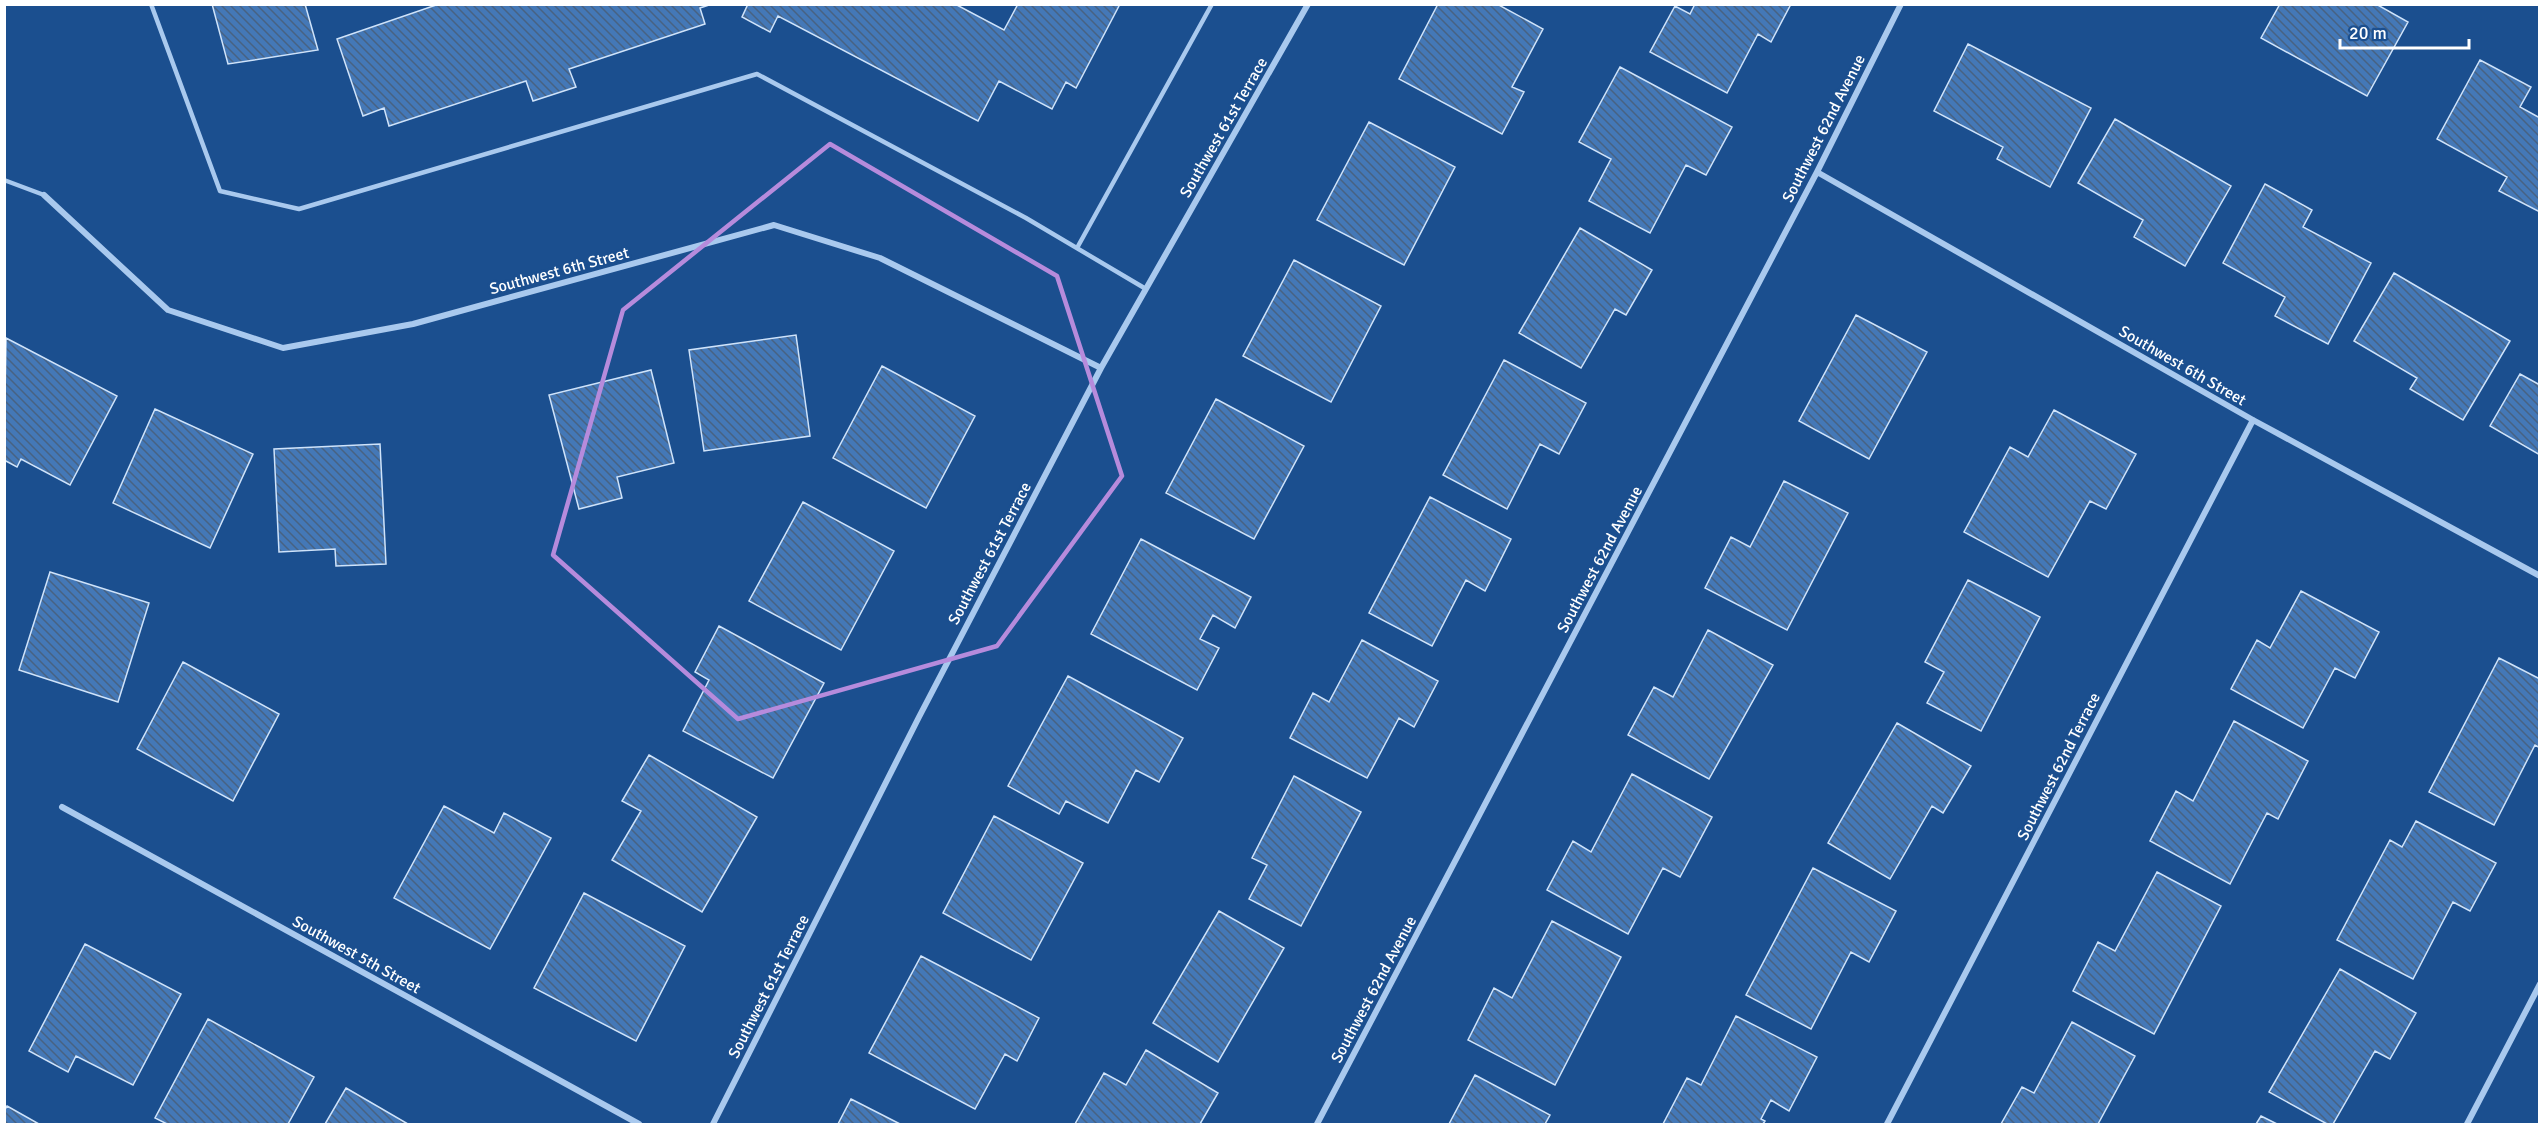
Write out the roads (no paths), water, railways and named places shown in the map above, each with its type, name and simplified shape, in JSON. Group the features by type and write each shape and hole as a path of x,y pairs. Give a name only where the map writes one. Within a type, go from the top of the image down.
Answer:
{"street":[{"name":"Southwest 61st Terrace","path":"713,1125 914,727 1101,368 1308,4"},
{"name":"Southwest 62nd Avenue","path":"1317,1125 1817,172 1901,4"},
{"name":"Southwest 6th Street","path":"1817,172 2253,420 2540,576"},
{"name":"Southwest 6th Street","path":"44,195 168,310 283,348 412,324 774,225 880,258 1101,368"},
{"name":"Southwest 62nd Terrace","path":"1887,1125 2253,420"},
{"name":"Southwest 5th Street","path":"62,807 639,1125"},
{"path":"2467,1125 2540,984"}],"lane":[{"path":"151,4 220,191 299,208 757,74 1026,218 1146,289"},
{"path":"1077,248 1212,4"},
{"path":"4,180 44,195"}]}
